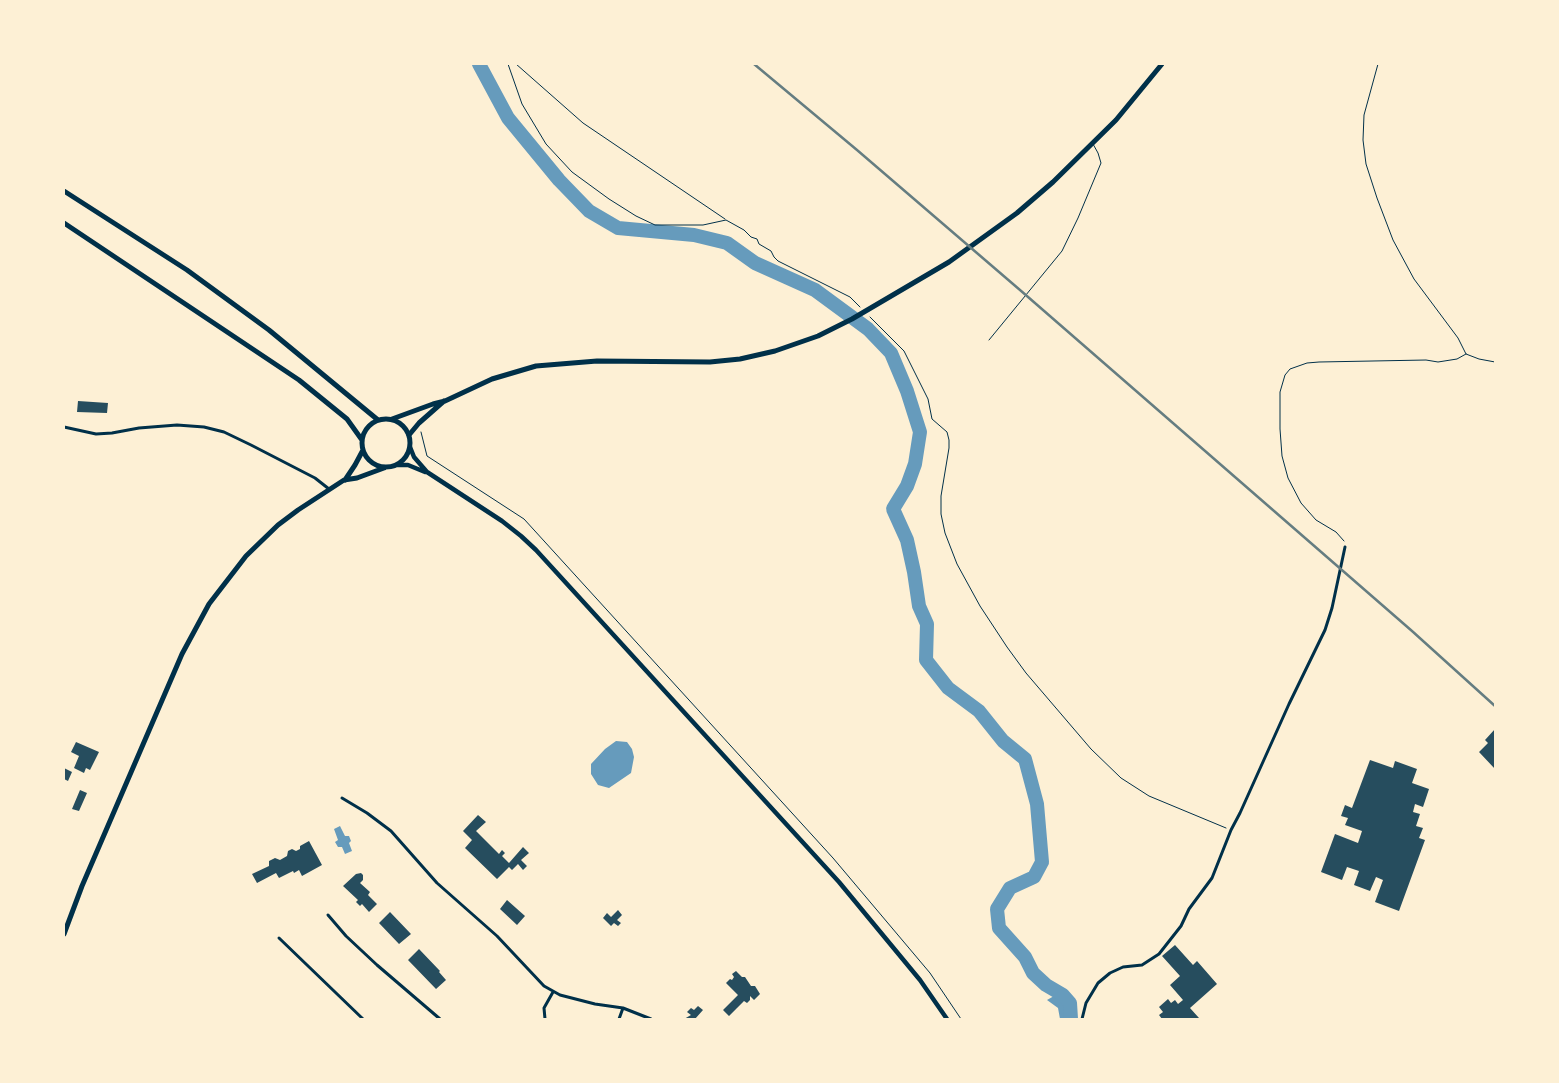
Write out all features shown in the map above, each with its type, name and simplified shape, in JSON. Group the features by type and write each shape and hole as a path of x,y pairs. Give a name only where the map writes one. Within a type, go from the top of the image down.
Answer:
{"main road":[{"path":"384,468 372,464 366,458 362,440 367,428 378,420 392,420 432,404 445,401 492,378 536,366 597,361 710,362 740,359 775,351 818,336 885,300 949,262 1016,213 1053,182 1116,120 1162,64"},
{"path":"64,191 187,270 269,330 378,420"},
{"path":"64,223 299,380 347,418 362,440"},
{"path":"409,435 419,423 445,401"},
{"path":"392,420 405,428 409,435 410,447 414,457 427,472 502,522 536,550 839,882 920,980 947,1019"},
{"path":"397,465 408,454 410,447"},
{"path":"344,480 363,450"},
{"path":"64,934 82,886 182,654 210,604 235,570 262,540 298,510 344,480 397,465 408,466 427,472"}],"street":[{"path":"64,427 96,434 177,425 204,427 224,432 315,478 329,489"},
{"path":"1082,1019 1086,1003 1098,983 1110,973 1123,967 1142,965 1159,954 1181,926 1190,909 1212,878 1231,830 1288,704 1325,630 1332,608 1345,547"},
{"path":"342,798 367,813 391,831 437,883 497,936 535,978 552,992 570,998 623,1008 651,1019"},
{"path":"328,915 346,936 376,965 440,1019"},
{"path":"278,938 363,1019"},
{"path":"545,1019 544,1008 552,992"},
{"path":"619,1019 623,1008"}],"lane":[{"path":"989,340 1062,251 1101,163 1098,153 1092,144"}],"path":[{"path":"508,64 522,104 546,144 572,172 594,188 636,216 655,224 703,224 726,220"},
{"path":"516,64 583,122 726,220 744,230 751,237 754,237 762,246 771,251 778,261 850,297 862,310"},
{"path":"1378,64 1364,115 1363,140 1366,164 1376,198 1393,240 1414,279 1458,338 1466,354 1495,362"},
{"path":"869,316 904,351 928,399 932,419 947,432 949,448 941,496 944,533 957,564 980,606 1026,674 1091,749 1121,778 1149,796 1231,830"},
{"path":"1345,547 1344,541 1336,532 1316,520 1301,502 1288,478 1282,456 1280,429 1280,392 1285,375 1290,369 1313,363 1426,360 1438,362 1457,359 1466,354"},
{"path":"419,423 427,456 524,519 833,858 930,973 961,1019"}],"water":[{"path":"616,741 627,742 632,749 634,757 631,773 609,788 598,785 591,774 591,764 605,749"},
{"path":"340,826 345,836 349,836 351,841 349,843 352,851 345,854 342,847 338,847 335,842 338,840 334,829"},
{"path":"1054,996 1075,1001 1076,1019 1060,1019 1058,1008 1047,1000"}],"building":[{"path":"78,401 108,403 107,413 77,412"},
{"path":"1495,729 1495,769 1479,752 1488,743 1485,740"},
{"path":"76,742 99,752 90,770 86,768 84,773 74,768 79,756 71,752"},
{"path":"1370,760 1393,768 1395,761 1417,769 1412,783 1429,789 1423,807 1415,804 1413,812 1420,814 1416,826 1423,828 1419,838 1425,840 1399,911 1375,902 1383,880 1376,877 1370,891 1354,885 1359,871 1347,867 1342,880 1321,872 1335,834 1358,843 1362,831 1345,825 1348,818 1341,816 1345,805 1352,808"},
{"path":"64,768 72,772 68,781 64,779"},
{"path":"80,790 87,793 79,811 72,809"},
{"path":"478,815 486,822 476,831 499,854 502,850 505,853 502,856 509,863 523,847 529,853 521,860 527,866 523,870 518,864 512,870 509,867 497,879 465,848 472,840 463,831"},
{"path":"309,841 322,865 302,876 299,870 279,878 276,873 257,883 252,874 269,866 269,861 275,858 280,860 287,856 288,851 292,849 296,851 300,849 300,846"},
{"path":"361,873 363,880 360,883 370,892 368,895 377,904 369,912 362,904 360,906 356,902 358,900 343,886 356,874"},
{"path":"507,900 525,916 517,925 500,909"},
{"path":"618,910 622,915 617,920 621,923 618,926 614,923 611,926 603,918 607,913 611,917"},
{"path":"390,912 411,934 399,944 379,923"},
{"path":"1175,945 1193,965 1197,961 1217,984 1190,1008 1198,1019 1162,1019 1159,1015 1163,1012 1159,1007 1168,999 1171,1003 1175,1000 1178,1004 1183,1000 1170,985 1180,976 1162,956"},
{"path":"419,949 446,980 436,989 408,960"},
{"path":"736,971 742,977 745,977 751,986 755,986 760,994 754,1000 750,996 750,1000 747,1003 744,1001 729,1016 723,1010 738,995 726,983 730,979 732,980 734,977 732,974"},
{"path":"698,1006 703,1010 695,1019 684,1019 691,1015 687,1012 691,1008 694,1010"}],"waterway":[{"path":"479,64 508,118 559,180 589,211 618,228 694,235 727,243 755,263 815,290 868,329 891,353 907,391 920,432 915,464 907,486 893,509 907,540 919,606 927,624 926,660 948,688 979,711 1003,741 1025,759 1037,804 1042,862 1034,877 1010,888 997,909 999,928 1025,957 1033,973 1046,985 1063,995 1070,1003 1071,1019"}],"railway":[{"path":"754,64 1020,290 1412,631 1495,706"}]}
